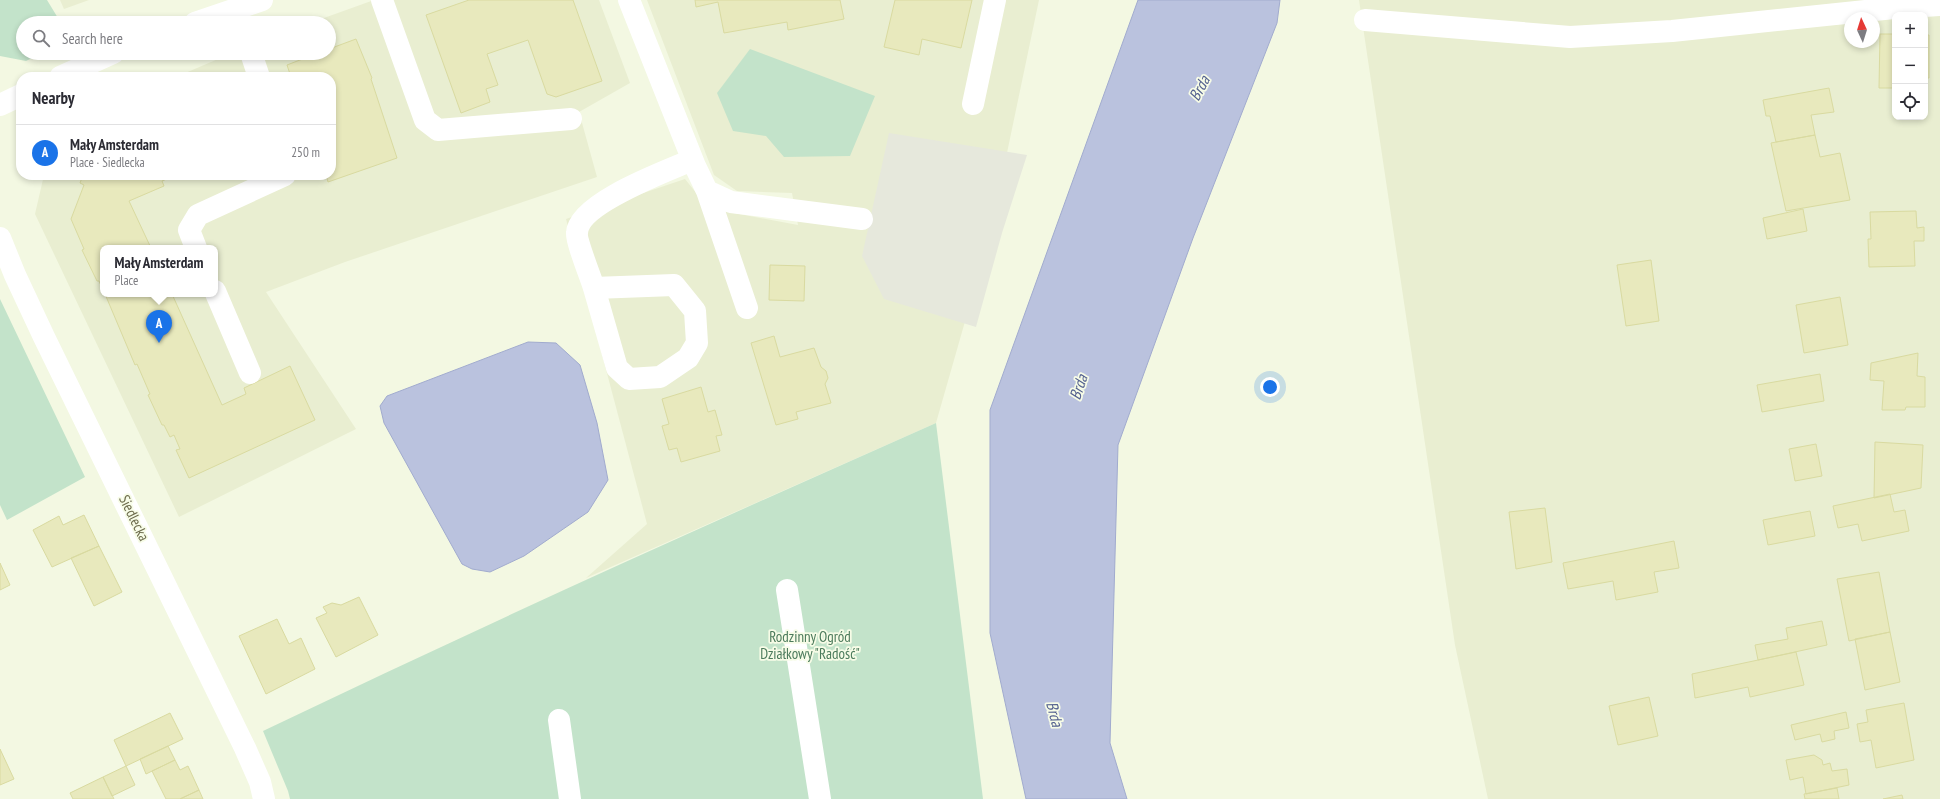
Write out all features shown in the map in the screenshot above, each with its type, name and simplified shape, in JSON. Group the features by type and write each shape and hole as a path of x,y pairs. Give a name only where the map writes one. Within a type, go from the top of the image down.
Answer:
{"street":[{"path":"237,16 262,0"},
{"path":"382,0 425,120 438,130 571,119"},
{"path":"629,0 692,160 707,191 747,308"},
{"path":"973,104 995,0"},
{"path":"1365,20 1570,37 1672,31 1894,8 1940,5"},
{"path":"71,72 98,60"},
{"path":"253,60 257,72"},
{"path":"0,105 16,97"},
{"path":"594,288 674,285 695,311 698,343 688,358 660,377 629,379 617,368 594,288 576,233 580,221 613,194 692,160"},
{"path":"195,245 188,230 198,214 274,180"},
{"path":"707,191 731,202 862,219"},
{"name":"Siedlecka","path":"0,238 14,275 245,748 260,782 264,799"},
{"path":"218,297 250,373"},
{"path":"787,590 820,799"},
{"path":"559,720 570,799"}],"shaded area":[{"path":"60,0 89,0 64,9"},
{"path":"374,0 599,0 630,83 579,112 597,177 345,262 266,292 356,429 179,517 35,214 43,180 336,180 336,72 188,72 216,60 336,60 336,16 329,16"},
{"path":"647,0 1039,0 990,234 936,423 586,578 647,524 566,219 685,179 697,194 734,213 798,225 792,193 737,191 714,175"},
{"path":"1359,0 1940,0 1940,799 1488,799 1455,645"},
{"path":"889,133 1027,155 1002,233 976,327 884,299 862,256"}],"green space":[{"path":"0,0 47,0 57,16 16,16 16,59 0,56"},
{"path":"750,49 875,96 850,156 784,157 766,136 733,131 717,93"},
{"path":"0,299 85,477 7,520 0,505"},
{"name":"Rodzinny Ogród Działkowy \"Radość\"","path":"936,423 983,799 290,799 263,731 598,574"}],"water":[{"name":"Brda","path":"1138,0 1280,0 1277,23 1193,238 1118,445 1110,743 1127,799 1026,799 990,633 990,410"},
{"path":"528,342 556,343 580,365 597,423 608,480 588,512 524,556 490,572 472,569 462,564 384,423 380,406 387,396"}],"building":[{"path":"469,0 573,0 602,81 556,97 547,94 528,40 487,54 498,85 486,89 490,102 461,113 426,15"},
{"path":"695,0 840,0 844,19 788,30 787,22 724,33 718,2 696,7"},
{"path":"895,0 972,0 961,48 922,39 919,55 884,47"},
{"path":"1880,34 1892,34 1892,88 1879,88"},
{"path":"1928,35 1929,35 1928,78"},
{"path":"356,39 372,78 371,79 397,158 336,179 336,72 289,72 287,65 300,60 336,60 336,46"},
{"path":"1829,88 1834,112 1811,115 1815,135 1776,142 1770,116 1766,116 1763,100"},
{"path":"1815,135 1820,157 1840,153 1850,200 1786,211 1771,143"},
{"path":"81,180 164,180 162,181 164,186 129,201 150,245 100,245 100,283 97,281 82,250 84,249 71,219 84,185 80,183"},
{"path":"1803,209 1807,231 1767,239 1763,218"},
{"path":"1916,211 1917,228 1924,227 1924,241 1914,241 1915,266 1869,267 1868,239 1871,239 1870,212"},
{"path":"1651,260 1659,321 1626,326 1617,265"},
{"path":"770,265 805,266 804,301 769,300"},
{"path":"106,297 173,297 222,405 246,394 244,388 290,366 315,420 189,478 176,450 180,449 174,435 170,437 164,425 162,425 148,395 150,394 137,364 135,365"},
{"path":"1840,297 1848,345 1804,353 1796,305"},
{"path":"774,336 780,357 814,348 821,367 826,371 828,378 825,384 831,403 796,412 798,419 776,425 751,343"},
{"path":"1918,353 1917,376 1925,377 1925,407 1906,407 1905,410 1882,410 1884,381 1870,380 1871,363"},
{"path":"1820,374 1824,401 1762,412 1757,385"},
{"path":"701,387 708,412 715,410 722,435 716,436 720,451 681,462 677,448 669,450 662,426 669,424 662,399"},
{"path":"1875,442 1923,445 1921,488 1874,498"},
{"path":"1816,444 1822,476 1795,481 1789,449"},
{"path":"1890,494 1894,512 1905,510 1909,531 1862,541 1858,524 1838,528 1833,506"},
{"path":"1545,508 1552,562 1516,569 1509,512"},
{"path":"1810,511 1815,536 1768,545 1763,520"},
{"path":"84,515 99,546 52,567 33,530 59,516 63,525"},
{"path":"1674,541 1679,568 1654,572 1658,592 1616,600 1613,581 1568,589 1563,563"},
{"path":"99,546 122,592 94,606 71,558"},
{"path":"0,563 10,585 0,590"},
{"path":"1879,572 1890,632 1849,641 1837,579"},
{"path":"359,597 378,635 336,657 316,618 327,613 323,607 332,603 341,605"},
{"path":"277,619 289,644 301,638 315,669 266,694 239,636"},
{"path":"1822,621 1827,645 1758,660 1755,645 1788,639 1786,628"},
{"path":"1890,632 1900,682 1865,690 1855,639"},
{"path":"1796,652 1804,685 1750,697 1748,687 1695,698 1692,674"},
{"path":"1649,697 1658,736 1618,745 1609,706"},
{"path":"1904,703 1914,760 1876,768 1871,740 1860,742 1857,724 1868,722 1866,710"},
{"path":"1846,712 1849,728 1834,731 1835,739 1822,742 1820,734 1795,740 1791,725"},
{"path":"170,713 183,739 126,766 114,740"},
{"path":"168,746 175,760 146,774 140,759"},
{"path":"0,749 14,779 0,785"},
{"path":"1814,755 1822,760 1823,765 1830,763 1832,771 1847,769 1849,785 1806,794 1803,777 1790,780 1786,760"},
{"path":"175,760 180,770 188,766 199,790 180,799 166,799 152,771"},
{"path":"126,766 135,785 112,796 103,777"},
{"path":"103,777 114,799 73,799 70,793"},
{"path":"1837,788 1839,799 1805,799 1804,794"},
{"path":"199,790 203,799 180,799"},
{"path":"1902,795 1903,799 1883,799"}],"place":[{"name":"Mały Amsterdam","path":"159,343"}]}
